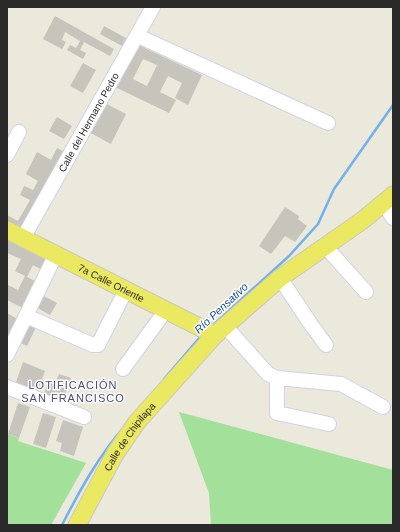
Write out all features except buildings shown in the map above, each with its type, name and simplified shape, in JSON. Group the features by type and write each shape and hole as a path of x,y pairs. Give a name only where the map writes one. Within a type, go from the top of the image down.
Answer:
{"main road":[{"name":"Calle de Chipilapa","path":"77,525 115,454 138,422 195,357 216,328 280,278 325,246 390,205"},
{"name":"7a Calle Oriente","path":"7,230 166,310 216,328"}],"street":[{"name":"Calle del Hermano Pedro","path":"24,238 153,7"},
{"path":"138,36 328,123"},
{"path":"7,155 19,132"},
{"path":"325,246 366,292"},
{"path":"7,355 11,339 26,316 56,254"},
{"path":"280,278 326,345"},
{"path":"26,316 93,345 98,345 126,290"},
{"path":"123,369 166,310"},
{"path":"216,328 265,371 277,378 341,384 383,407"},
{"path":"277,378 277,413 329,424"},
{"path":"7,387 84,417"}],"green space":[{"path":"179,412 393,470 393,525 211,525 209,493"},
{"path":"7,434 19,438 18,441 86,463 51,525 7,525"}],"waterway":[{"name":"Río Pensativo","path":"211,327 289,256 318,224 334,189 393,105"},
{"name":"Río Pensativo","path":"164,379 201,336"},
{"name":"Río Pensativo","path":"62,525 98,461 125,426"}],"district":[{"name":"LOTIFICACIÓN SAN FRANCISCO","path":"73,391"}]}
